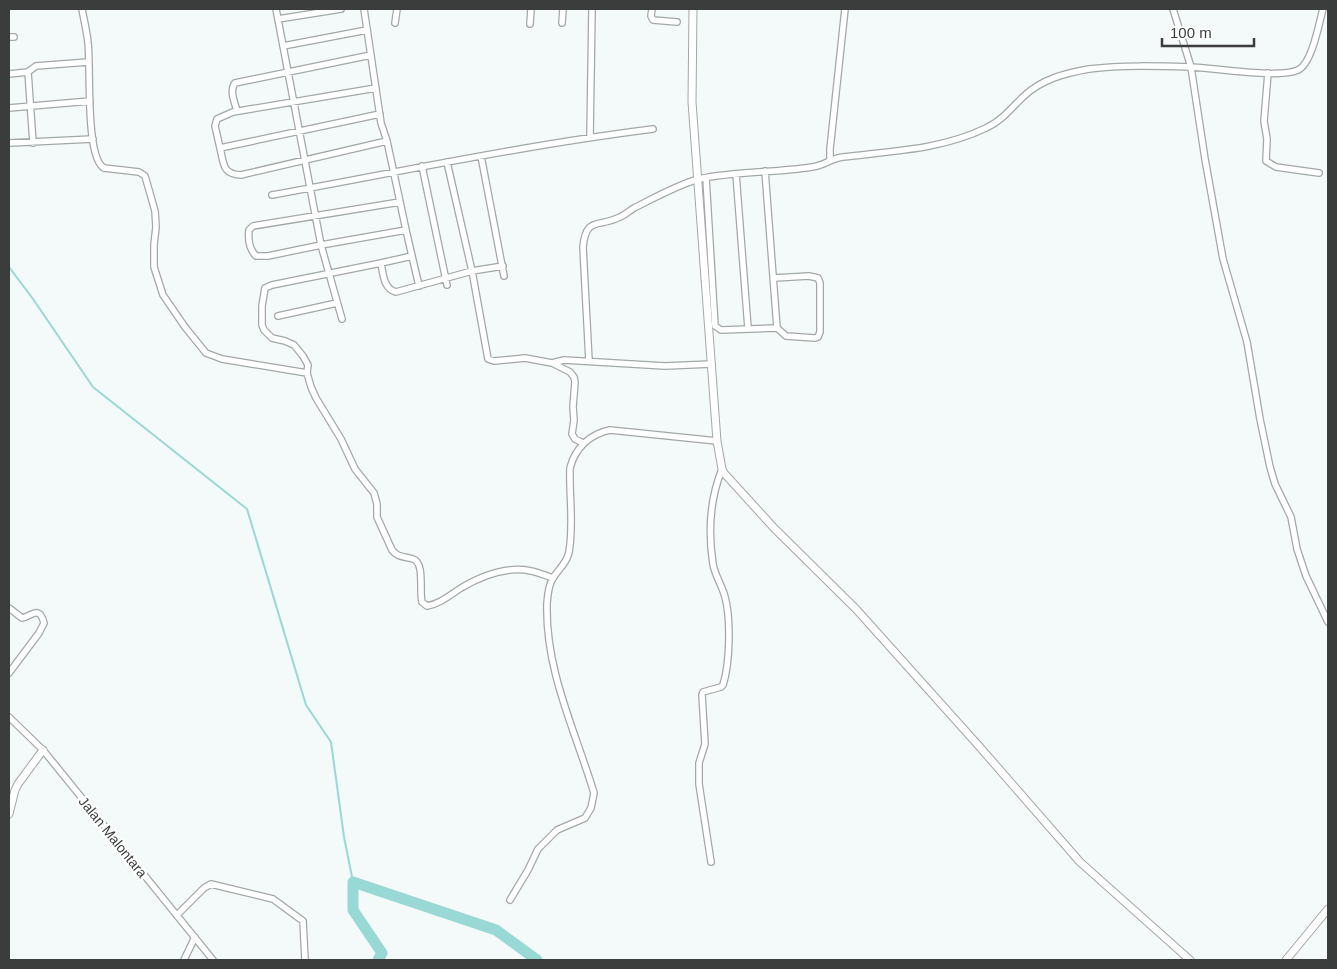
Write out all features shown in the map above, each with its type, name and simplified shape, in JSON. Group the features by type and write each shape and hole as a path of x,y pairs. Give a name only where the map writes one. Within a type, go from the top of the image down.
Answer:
{"street":[{"path":"82,9 88,43 94,152 102,167 112,170 139,172 145,176 152,200 156,227 154,267 163,294 185,327 206,353 222,359 307,373"},
{"path":"276,9 321,244 342,319"},
{"path":"278,20 341,9"},
{"path":"364,9 380,114 419,286"},
{"path":"395,23 397,9"},
{"path":"530,24 531,9"},
{"path":"562,23 563,9"},
{"path":"590,137 592,9"},
{"path":"652,9 651,16 653,20 677,22"},
{"path":"693,9 692,102 717,441 722,469 774,528 856,609 1080,862 1190,960"},
{"path":"830,160 845,9"},
{"path":"1173,9 1191,67 1223,259 1246,342 1270,467 1275,484 1290,517 1297,549 1306,576 1328,622"},
{"path":"589,361 583,247 585,231 590,226 619,218 650,200 706,178 816,167 840,157 907,151 940,144 985,129 996,123 1032,90 1052,78 1066,73 1128,67 1191,67 1268,74 1298,70 1308,60 1323,9"},
{"path":"283,46 367,30"},
{"path":"237,111 232,91 235,83 371,55"},
{"path":"9,74 28,72 36,66 88,62"},
{"path":"28,72 33,143"},
{"path":"1268,74 1264,125 1267,139 1266,161 1276,167 1319,173"},
{"path":"376,88 237,111 217,119 215,126 227,171 232,174 241,175 387,141"},
{"path":"9,108 90,101"},
{"path":"220,148 380,114"},
{"path":"272,195 394,173 422,166 590,137 653,129"},
{"path":"9,143 93,139"},
{"path":"481,156 504,276"},
{"path":"447,162 472,271 488,359 494,361 525,358 552,362 564,360 589,361 624,365 673,366 712,364"},
{"path":"422,166 446,285"},
{"path":"765,171 777,328"},
{"path":"736,174 748,328"},
{"path":"706,178 716,326 721,330 777,328 786,336 818,337 820,332 820,283 818,278 774,278"},
{"path":"400,202 254,226 248,230 251,252 256,256 268,256 321,244 406,230"},
{"path":"412,256 265,288 262,306 262,325 264,330 272,338 285,340 294,345 303,356 308,365 307,373 311,388 341,439 355,469 374,493 377,504 377,517 392,550 401,557 418,562 421,568 420,592 422,602 427,606 435,605 471,582 490,574 524,570 553,578"},
{"path":"381,263 386,285 390,290 396,292 472,271 503,266"},
{"path":"278,316 337,303"},
{"path":"552,362 570,372 574,377 574,420 572,434 575,439 583,443"},
{"path":"510,900 538,849 557,830 585,818 591,808 594,793 560,692 548,634 547,602 549,586 566,562 569,552 571,533 570,468 573,459 583,443 599,433 610,430 717,441"},
{"path":"711,862 699,784 699,763 705,744 702,695 703,692 723,685 728,641 729,626 725,595 713,565 710,538 714,490 722,469"},
{"path":"9,608 24,618 36,612 43,618 44,622 39,633 9,673"},
{"name":"Jalan Malontara","path":"9,717 43,750 213,960"},
{"path":"9,814 18,784 43,750"},
{"path":"177,915 204,888 211,884 248,894 264,895 302,918 304,924 305,960"},
{"path":"1286,960 1328,910"},
{"path":"184,960 195,936"}],"waterway":[{"path":"9,267 93,387 247,509 306,705 331,742 344,837 353,882"},
{"path":"378,960 382,953 353,910 353,882 496,930 537,960"}]}
